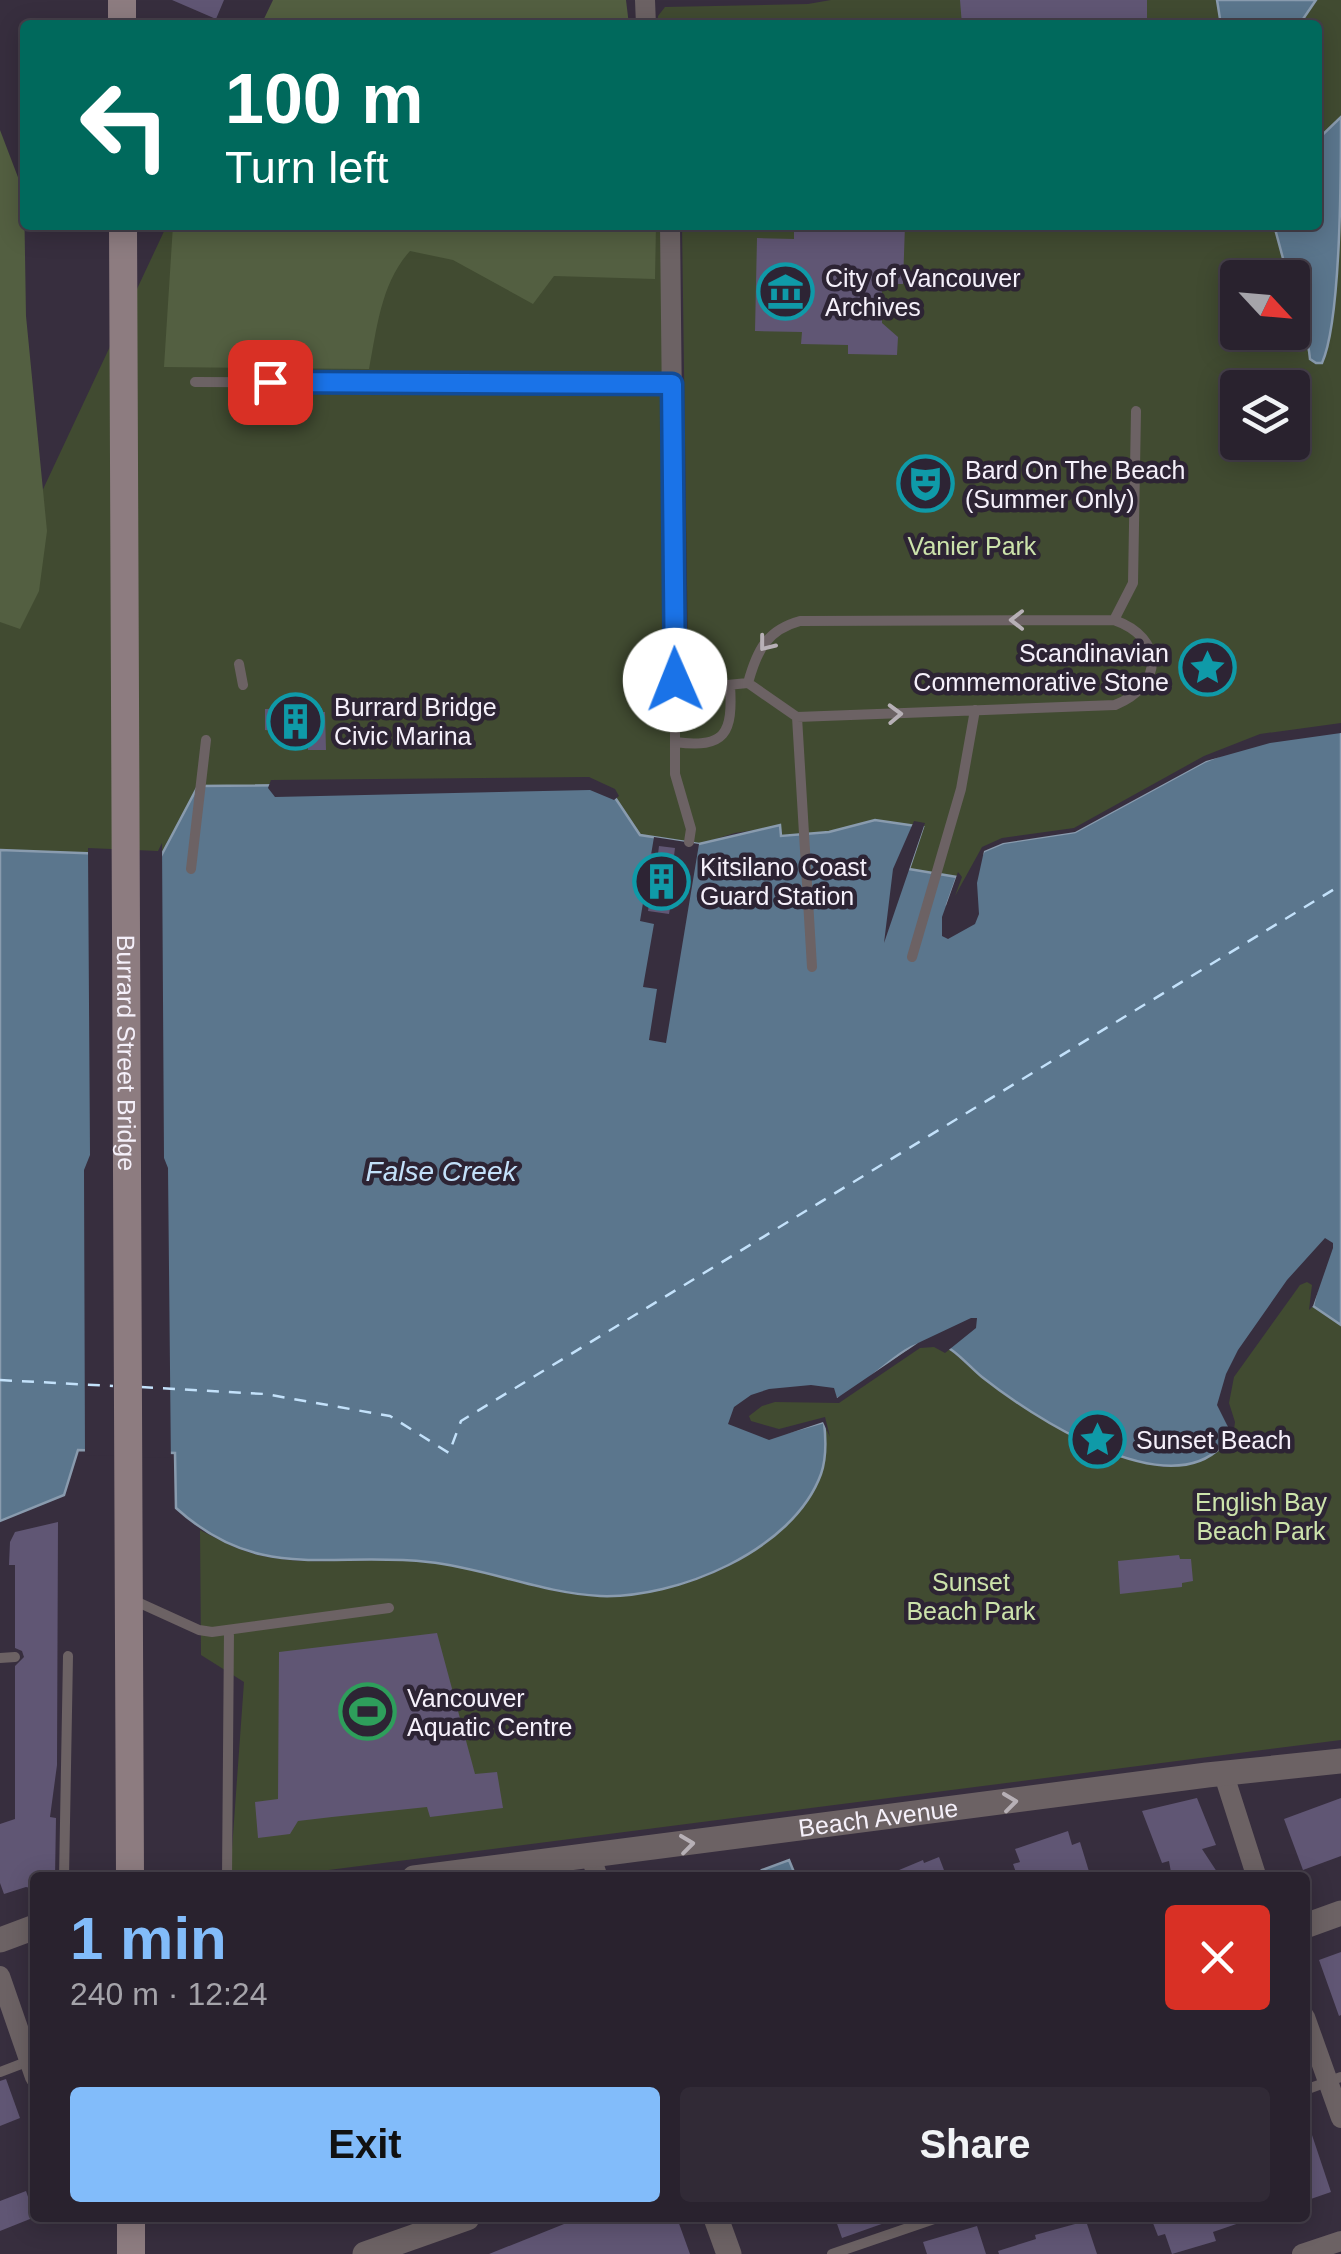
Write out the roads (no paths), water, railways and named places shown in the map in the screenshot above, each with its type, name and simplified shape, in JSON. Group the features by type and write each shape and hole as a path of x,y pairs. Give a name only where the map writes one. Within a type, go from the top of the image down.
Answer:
{"main road":[{"name":"Burrard Street Bridge","path":"122,230 130,1872"},
{"path":"131,2222 131,2254"}],"street":[{"path":"670,230 675,690"},
{"name":"Beach Avenue","path":"512,1872 594,1867 1341,1761"},
{"path":"1224,1776 1256,1872"},
{"path":"1310,1924 1341,1913"},
{"path":"0,1940 30,1928"},
{"path":"0,1976 30,2061"},
{"path":"1310,2027 1335,2080 1341,2118"},
{"path":"365,2254 456,2222"},
{"path":"717,2222 728,2254"},
{"path":"1302,2254 1341,2240"}],"lane":[{"path":"195,382 672,384"},
{"path":"1114,620 1133,583 1136,410"},
{"path":"689,842 691,828 675,774 675,690 748,683 797,717 1115,705 1129,699 1149,676 1154,662 1142,634 1114,620 800,620 781,626 766,639 754,659 748,683"},
{"path":"239,664 242,685"},
{"path":"675,742 704,746 719,740 732,713 730,685"},
{"path":"912,957 961,789 975,710"},
{"path":"797,717 812,968"},
{"path":"191,870 206,740"},
{"path":"132,1482 130,1600 212,1632 388,1608"},
{"path":"227,1872 229,1630"},
{"path":"64,1872 68,1656"},
{"path":"0,1658 15,1657"},
{"path":"0,2072 30,2069"},
{"path":"1310,2088 1335,2080"},
{"path":"832,2254 926,2222"}],"water":[{"path":"1217,0 1316,0 1302,20 1220,20"},
{"path":"1341,117 1333,315 1322,363 1316,363 1310,359 1308,350 1310,260 1283,260 1275,230 1322,230 1322,135"},
{"name":"False Creek","path":"1341,728 1341,1325 1313,1306 1318,1284 1303,1278 1231,1372 1225,1395 1229,1423 1226,1439 1221,1447 1196,1462 1166,1465 1133,1460 1098,1448 1032,1412 953,1351 933,1342 909,1349 836,1399 775,1397 747,1410 748,1426 788,1432 824,1422 826,1448 821,1474 807,1501 759,1547 696,1579 663,1589 600,1596 428,1562 267,1556 207,1532 176,1508 175,1453 78,1450 64,1495 0,1521 0,850 161,856 198,786 589,782 612,793 640,835 699,844 780,825 781,836 829,832 875,820 923,827 909,869 957,877 947,905 951,909 984,851 1003,843 1075,832 1206,761 1262,738"},
{"path":"789,1860 794,1872 763,1872"}],"place":[{"name":"City of Vancouver Archives","path":"786,292"},
{"name":"Bard On The Beach (Summer Only)","path":"926,484"},
{"name":"Scandinavian Commemorative Stone","path":"1208,667"},
{"name":"Burrard Bridge Civic Marina","path":"295,721"},
{"name":"Kitsilano Coast Guard Station","path":"661,881"},
{"name":"Sunset Beach","path":"1097,1440"},
{"name":"Vancouver Aquatic Centre","path":"368,1712"}],"park label":[{"name":"Vanier Park","path":"972,546"},
{"name":"English Bay Beach Park","path":"1261,1516"},
{"name":"Sunset Beach Park","path":"971,1596"}]}
